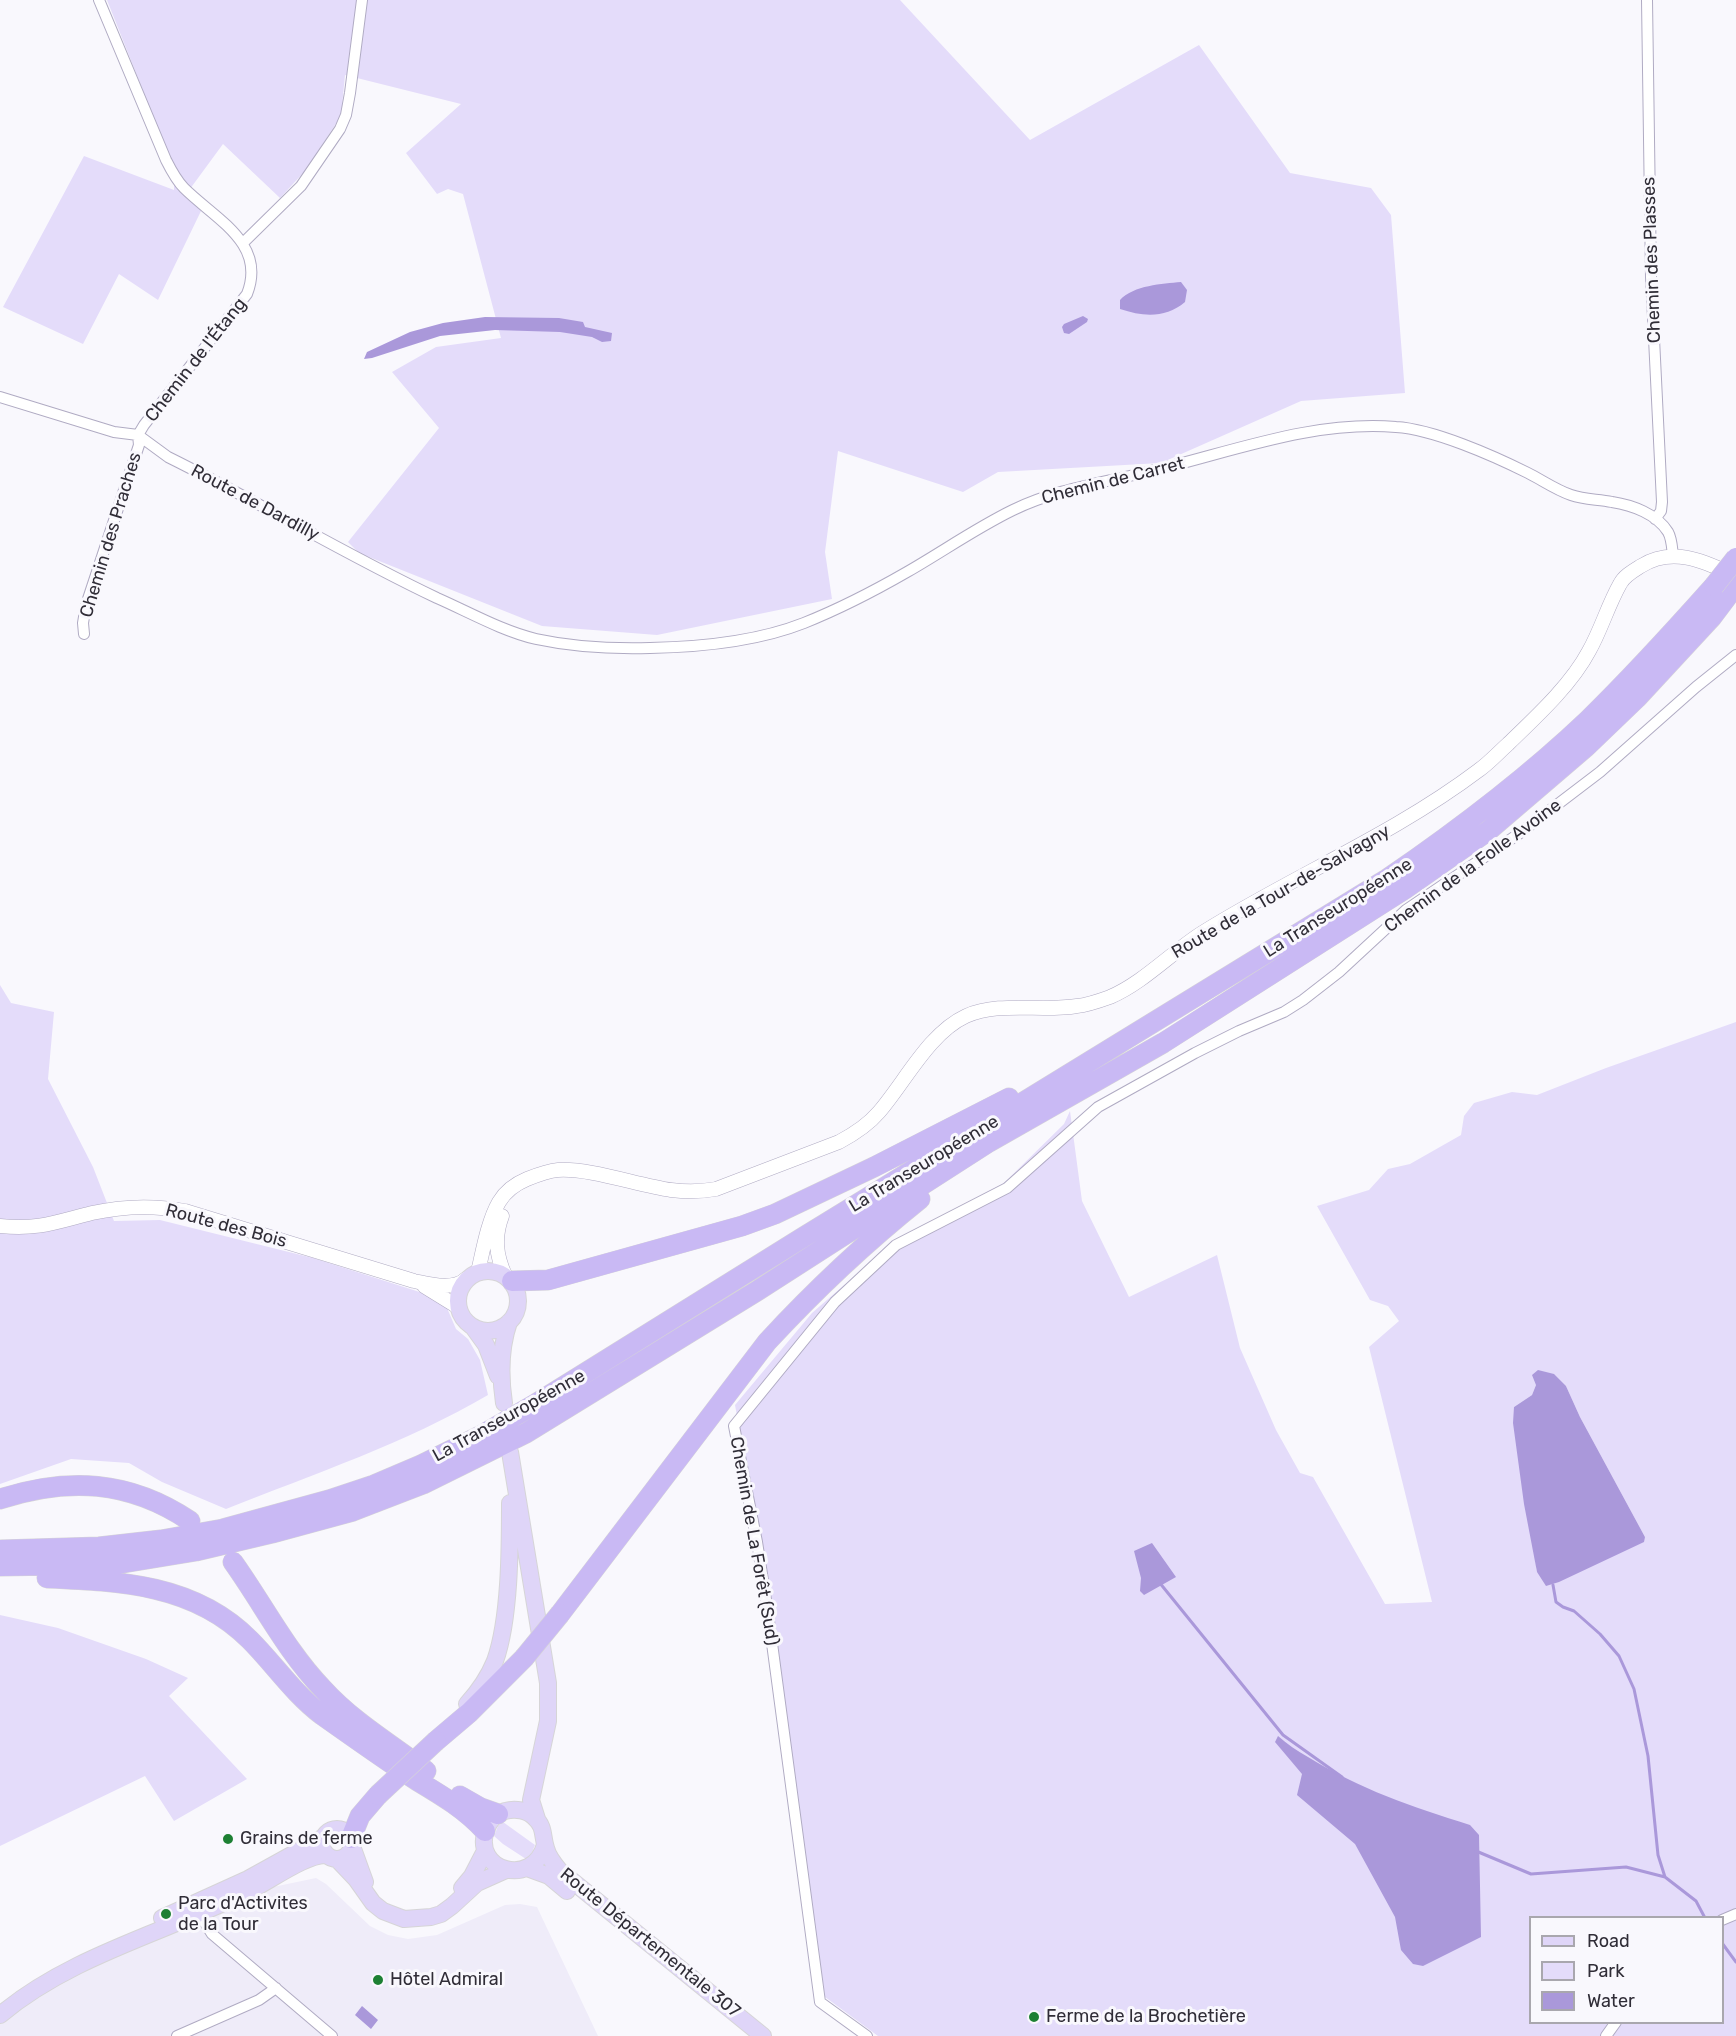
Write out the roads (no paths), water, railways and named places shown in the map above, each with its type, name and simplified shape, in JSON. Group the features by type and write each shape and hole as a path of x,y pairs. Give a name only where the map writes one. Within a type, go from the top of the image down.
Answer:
{"highway":[{"name":"La Transeuropéenne","path":"0,1566 117,1564 196,1551 272,1533 353,1511 423,1484 526,1433 757,1291 989,1142 1163,1043 1405,889 1488,831 1586,747 1638,698 1712,617 1729,585 1736,558"},
{"name":"La Transeuropéenne","path":"0,1550 99,1547 161,1540 223,1529 329,1500 374,1485 480,1436 1387,879 1439,844 1547,757 1729,585"},
{"path":"509,1278 548,1280 742,1226 775,1214 874,1167 1015,1095 1043,1091"},
{"path":"341,1838 377,1793 434,1740 469,1713 524,1658 780,1328 876,1234 927,1193 970,1163 989,1142"},
{"path":"0,1499 45,1487 88,1485 129,1491 174,1510 190,1521"},
{"path":"233,1562 299,1660 322,1688 354,1719 462,1797 481,1808 503,1812"},
{"path":"0,1574 7,1577 97,1580 153,1587 183,1596 217,1613 249,1638 320,1714 464,1810 485,1831"}],"main road":[{"path":"473,1327 486,1345 503,1395 504,1338 509,1322 518,1307 516,1289 509,1278 488,1270 472,1276 458,1295 458,1307 466,1322 482,1331 492,1331 509,1322"},
{"path":"434,1740 478,1691 488,1676 500,1644 510,1550 511,1461 548,1683 548,1721 531,1800 544,1832 545,1845 539,1859 527,1868 506,1870 493,1863 485,1851 483,1841 485,1831 488,1824 513,1807 526,1787 540,1757"},
{"path":"503,1812 521,1810 537,1819"},
{"path":"341,1838 371,1891 390,1907 404,1911 429,1910 444,1903 472,1876 485,1851"},
{"path":"0,2003 30,1980 81,1953 253,1890 313,1856 345,1857 341,1838"},
{"path":"341,1838 322,1846 356,1879 373,1903 382,1911 404,1919 441,1914 477,1883 506,1870"},
{"path":"0,2015 33,1989 86,1961 196,1909 248,1879 341,1838"},
{"name":"Route Départementale 307","path":"545,1845 550,1858 573,1883 763,2036"},
{"name":"Route Départementale 307","path":"527,1868 549,1876 745,2036"}],"street":[{"path":"99,0 174,175 244,243 301,186 340,129 346,115 350,93 362,0"},
{"name":"Chemin des Plasses","path":"1647,0 1651,277 1662,502 1661,511 1655,519"},
{"name":"Chemin de l'Étang","path":"138,435 248,294 253,272 244,243"},
{"name":"Route de Dardilly","path":"0,397 114,432 138,435 168,457 376,568 505,628"},
{"name":"Chemin de Carret","path":"505,628 532,638 570,644 630,648 722,643 763,636 801,624 847,604 908,572 980,527 1017,508 1061,491 1148,472 1319,428 1400,427 1438,436 1527,472 1567,494 1637,508 1655,519"},
{"name":"Chemin des Praches","path":"84,634 86,605 139,445 138,435"},
{"path":"1655,519 1668,532 1673,556"},
{"name":"Route de la Tour-de-Salvagny","path":"472,1276 499,1202 507,1191 530,1178 560,1170 577,1171 676,1191 698,1192 716,1189 839,1143 854,1133 877,1114 942,1034 965,1017 979,1012 1010,1008 1077,1006 1113,996 1202,933 1426,808 1482,768 1557,695 1589,652 1621,581 1645,563 1673,556 1688,557 1707,562 1729,585"},
{"name":"Chemin de la Folle Avoine","path":"1195,1053 1284,1012 1303,1000 1339,972 1406,910 1493,852 1600,772 1696,687 1736,655"},
{"name":"Chemin de La Forêt (Sud)","path":"867,2036 820,2002 820,1986 766,1598 734,1426 835,1302 896,1245 1006,1188 1098,1107 1195,1053"},
{"path":"509,1278 498,1260 496,1246 498,1226 507,1205 530,1178"},
{"name":"Route des Bois","path":"0,1226 34,1228 129,1207 163,1207 185,1211 414,1281 447,1286 456,1285 472,1276"},
{"name":"Route des Bois","path":"414,1281 458,1307"},
{"path":"196,1909 212,1934 332,2036"},
{"path":"177,2036 259,2000 276,1988"}],"water":[{"path":"1181,282 1187,290 1185,302 1170,311 1146,315 1120,309 1120,300 1133,291 1149,286"},
{"path":"1083,316 1088,319 1087,322 1069,334 1064,333 1062,327 1064,324"},
{"path":"485,317 559,318 583,322 585,327 612,333 611,341 602,342 592,337 560,332 495,330 440,336 364,359 367,352 410,332 443,323"},
{"path":"1538,1370 1554,1374 1566,1386 1580,1417 1645,1537 1644,1542 1546,1586 1537,1572 1524,1504 1513,1423 1514,1407 1532,1395 1536,1385 1532,1375"},
{"path":"1152,1543 1176,1577 1144,1595 1140,1591 1141,1578 1134,1551"},
{"path":"1278,1736 1296,1750 1347,1779 1407,1804 1470,1825 1479,1835 1481,1937 1423,1966 1413,1964 1401,1950 1395,1917 1355,1844 1297,1795 1302,1774 1275,1742"},
{"path":"362,2006 378,2020 371,2029 355,2015"}],"waterway":[{"path":"1159,1582 1283,1735 1342,1777"},
{"path":"1553,1585 1556,1602 1574,1611 1600,1634 1619,1656 1634,1689 1648,1756 1658,1855 1665,1877 1696,1901 1704,1916"},
{"path":"1476,1851 1531,1874 1626,1867 1665,1877"},
{"path":"1724,1946 1736,1962"}],"place":[{"name":"Grains de ferme","path":"228,1839"},
{"name":"Parc d'Activites de la Tour","path":"166,1914"},
{"name":"Hôtel Admiral","path":"378,1980"},
{"name":"Ferme de la Brochetière","path":"1034,2017"}]}
